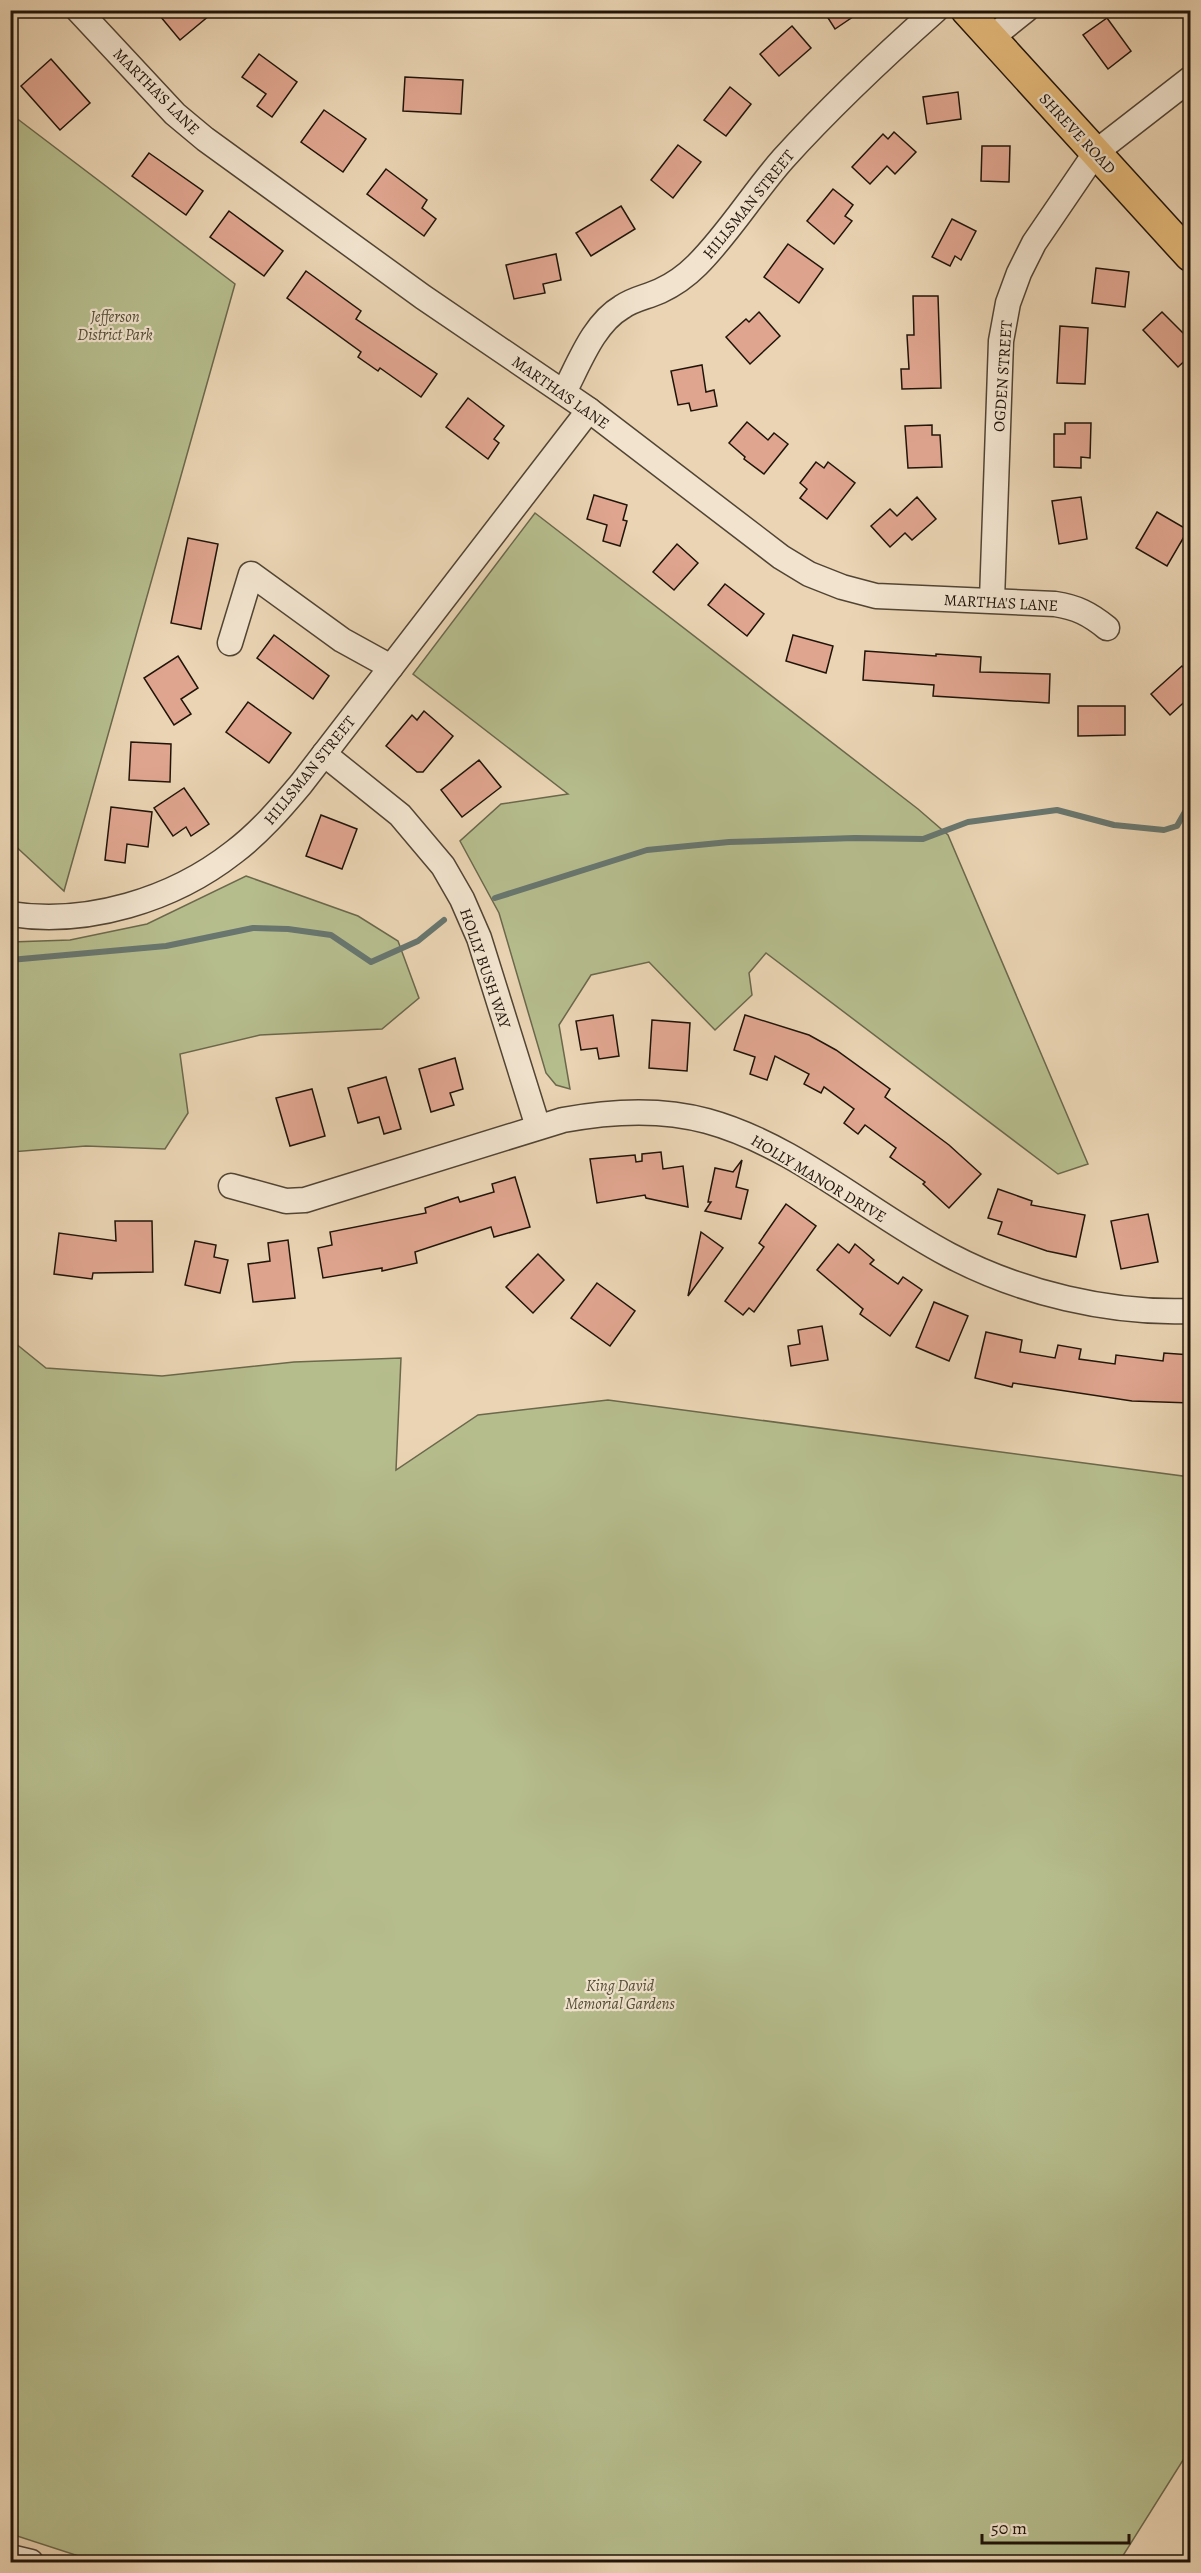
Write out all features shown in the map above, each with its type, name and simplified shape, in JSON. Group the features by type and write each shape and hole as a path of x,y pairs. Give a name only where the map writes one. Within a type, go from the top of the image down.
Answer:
{"main road":[{"name":"SHREVE ROAD","path":"966,10 1191,256"}],"street":[{"name":"MARTHA'S LANE","path":"78,10 175,114 205,139 423,297 589,410 781,557 809,574 842,587 876,596 992,600 1075,607 1093,615 1107,628"},
{"name":"HILLSMAN STREET","path":"564,393 595,336 609,317 622,306 660,291 695,267 717,244 781,162 826,112 875,63 936,10"},
{"path":"991,38 1026,10"},
{"name":"OGDEN STREET","path":"992,600 1001,341 1008,303 1019,273 1034,243 1096,153 1191,79"},
{"name":"HILLSMAN STREET","path":"10,914 60,916 99,912 128,905 165,892 202,874 233,853 266,825 324,754 589,410"},
{"path":"230,643 251,574 342,640 391,667"},
{"name":"HOLLY BUSH WAY","path":"324,754 400,815 443,866 462,899 478,938 538,1127"},
{"name":"HOLLY MANOR DRIVE","path":"231,1186 286,1201 305,1200 538,1127 597,1114 636,1112 672,1114 707,1121 746,1134 778,1150 927,1243 987,1273 1037,1290 1088,1303 1191,1311"},
{"path":"10,2557 31,2562"}],"green space":[{"name":"Jefferson District Park","path":"11,114 235,284 64,891 11,842"},
{"path":"535,513 918,809 948,835 1088,1164 1058,1174 766,953 749,973 752,995 715,1030 649,962 591,975 559,1025 570,1089 556,1085 546,1073 499,913 460,841 501,804 568,794 413,674"},
{"path":"246,876 358,916 398,941 419,998 382,1029 260,1035 180,1054 188,1113 165,1149 86,1146 11,1152 11,942 70,940 147,924"},
{"name":"King David Memorial Gardens","path":"10,1339 46,1368 162,1376 294,1362 401,1358 396,1470 478,1415 608,1400 1190,1477 1190,2449 1119,2562 97,2562 11,2534"}],"building":[{"path":"155,10 216,10 180,40"},
{"path":"823,10 863,10 835,29"},
{"path":"1107,18 1131,51 1108,69 1083,35"},
{"path":"792,26 811,48 779,76 760,54"},
{"path":"259,54 297,82 272,117 257,106 266,94 242,77"},
{"path":"51,59 90,103 60,130 21,86"},
{"path":"405,77 463,80 461,114 403,111"},
{"path":"730,87 751,104 726,136 704,120"},
{"path":"958,92 961,119 927,124 923,97"},
{"path":"324,110 366,139 343,172 301,142"},
{"path":"894,132 916,152 895,174 887,166 870,184 852,167 883,134 888,139"},
{"path":"678,145 701,162 673,198 651,180"},
{"path":"982,146 1010,146 1009,182 981,181"},
{"path":"149,153 203,191 186,215 132,176"},
{"path":"386,169 427,200 422,208 436,219 424,236 367,194"},
{"path":"833,189 853,205 845,216 852,221 834,244 807,221"},
{"path":"621,206 635,229 591,256 576,233"},
{"path":"229,211 283,251 264,276 210,237"},
{"path":"952,219 976,231 961,260 955,256 950,266 932,257"},
{"path":"788,244 823,269 799,303 764,277"},
{"path":"556,254 561,280 543,284 545,293 514,299 506,265"},
{"path":"1096,268 1129,272 1125,307 1092,303"},
{"path":"306,271 361,311 356,319 437,374 421,397 380,368 378,371 358,357 361,352 287,298"},
{"path":"913,296 938,296 941,388 902,389 901,369 909,369 907,335 914,335"},
{"path":"759,312 780,336 750,364 726,337 746,319 749,322"},
{"path":"1162,312 1191,341 1191,355 1178,367 1143,330"},
{"path":"1060,326 1088,328 1085,384 1057,383"},
{"path":"702,365 706,392 714,390 717,406 691,411 689,403 678,405 671,371"},
{"path":"468,398 504,426 494,439 499,443 488,459 446,427"},
{"path":"747,422 768,440 774,433 788,444 764,474 744,459 745,457 729,443"},
{"path":"1065,423 1091,423 1090,458 1081,457 1081,468 1054,467 1054,434 1065,434"},
{"path":"932,425 932,435 940,435 942,467 908,468 905,426"},
{"path":"816,462 824,468 828,462 855,483 827,519 800,498 807,489 800,483"},
{"path":"594,495 627,505 623,520 627,521 620,546 603,541 607,525 587,519"},
{"path":"917,497 936,519 912,540 905,533 890,547 871,526 890,509 897,516"},
{"path":"1081,497 1087,539 1059,544 1052,501"},
{"path":"1157,512 1188,530 1167,566 1136,548"},
{"path":"188,538 218,544 201,629 171,623"},
{"path":"677,544 698,563 674,590 653,572"},
{"path":"725,584 764,614 747,636 708,605"},
{"path":"274,635 329,676 313,699 257,658"},
{"path":"793,635 833,646 826,673 786,661"},
{"path":"865,651 981,657 980,672 1050,674 1049,703 933,696 934,685 863,680"},
{"path":"178,656 198,688 181,699 191,714 174,725 144,678"},
{"path":"1182,666 1191,675 1191,696 1170,715 1151,694"},
{"path":"248,702 291,733 269,763 226,732"},
{"path":"1078,706 1125,706 1125,735 1078,736"},
{"path":"424,711 453,736 423,772 417,772 386,746 412,715 417,720"},
{"path":"131,742 171,744 170,782 129,780"},
{"path":"479,760 501,787 462,817 441,790"},
{"path":"184,788 209,824 191,836 186,827 173,836 154,808"},
{"path":"111,807 152,812 148,847 127,844 125,863 105,860"},
{"path":"321,815 357,829 342,869 306,856"},
{"path":"613,1015 619,1056 599,1059 597,1048 581,1050 576,1021"},
{"path":"745,1015 809,1035 836,1050 890,1089 885,1097 949,1145 981,1174 949,1208 923,1184 925,1182 890,1157 896,1148 865,1125 858,1134 844,1123 854,1109 824,1087 821,1093 804,1084 809,1074 775,1056 767,1080 750,1074 755,1057 734,1050"},
{"path":"652,1020 690,1023 687,1071 649,1068"},
{"path":"455,1058 463,1089 450,1093 454,1105 431,1112 419,1069"},
{"path":"386,1077 401,1129 384,1134 379,1117 358,1123 348,1088"},
{"path":"312,1089 325,1136 290,1146 276,1098"},
{"path":"661,1152 663,1169 683,1166 688,1207 646,1198 645,1195 597,1203 590,1159 635,1155 636,1162 642,1161 642,1154"},
{"path":"742,1160 736,1187 748,1190 741,1219 705,1211 711,1202 708,1202 715,1168 733,1172"},
{"path":"515,1177 530,1227 494,1237 491,1227 415,1252 417,1263 382,1271 382,1268 323,1278 318,1248 332,1245 330,1232 426,1213 425,1208 458,1197 460,1202 494,1192 492,1184"},
{"path":"998,1189 1032,1201 1031,1205 1085,1215 1076,1257 1047,1251 998,1234 1002,1222 988,1218"},
{"path":"786,1204 816,1226 754,1312 749,1308 743,1315 725,1301 764,1247 759,1243"},
{"path":"1148,1214 1158,1262 1121,1269 1111,1221"},
{"path":"115,1221 152,1221 153,1272 93,1273 92,1279 54,1274 59,1233 116,1241"},
{"path":"701,1232 723,1248 688,1296"},
{"path":"288,1240 295,1298 253,1302 248,1264 270,1261 268,1243"},
{"path":"195,1241 216,1245 214,1257 228,1260 220,1293 185,1285"},
{"path":"838,1244 849,1253 855,1244 874,1260 870,1264 898,1284 903,1277 922,1290 890,1336 860,1314 863,1309 817,1270"},
{"path":"538,1254 564,1280 533,1313 506,1287"},
{"path":"597,1283 635,1311 610,1346 571,1318"},
{"path":"934,1302 968,1316 949,1361 916,1347"},
{"path":"822,1326 828,1360 791,1366 788,1346 800,1344 798,1330"},
{"path":"986,1332 1022,1340 1020,1352 1055,1358 1058,1345 1081,1349 1079,1359 1115,1364 1116,1355 1163,1361 1164,1353 1191,1355 1191,1403 1132,1401 1013,1383 1012,1387 975,1378"}],"waterway":[{"path":"495,898 647,850 729,842 855,838 923,839 968,822 1057,810 1114,825 1164,830 1177,826 1190,803"},
{"path":"10,960 166,946 253,928 288,929 331,935 371,962 418,941 444,920"}]}
